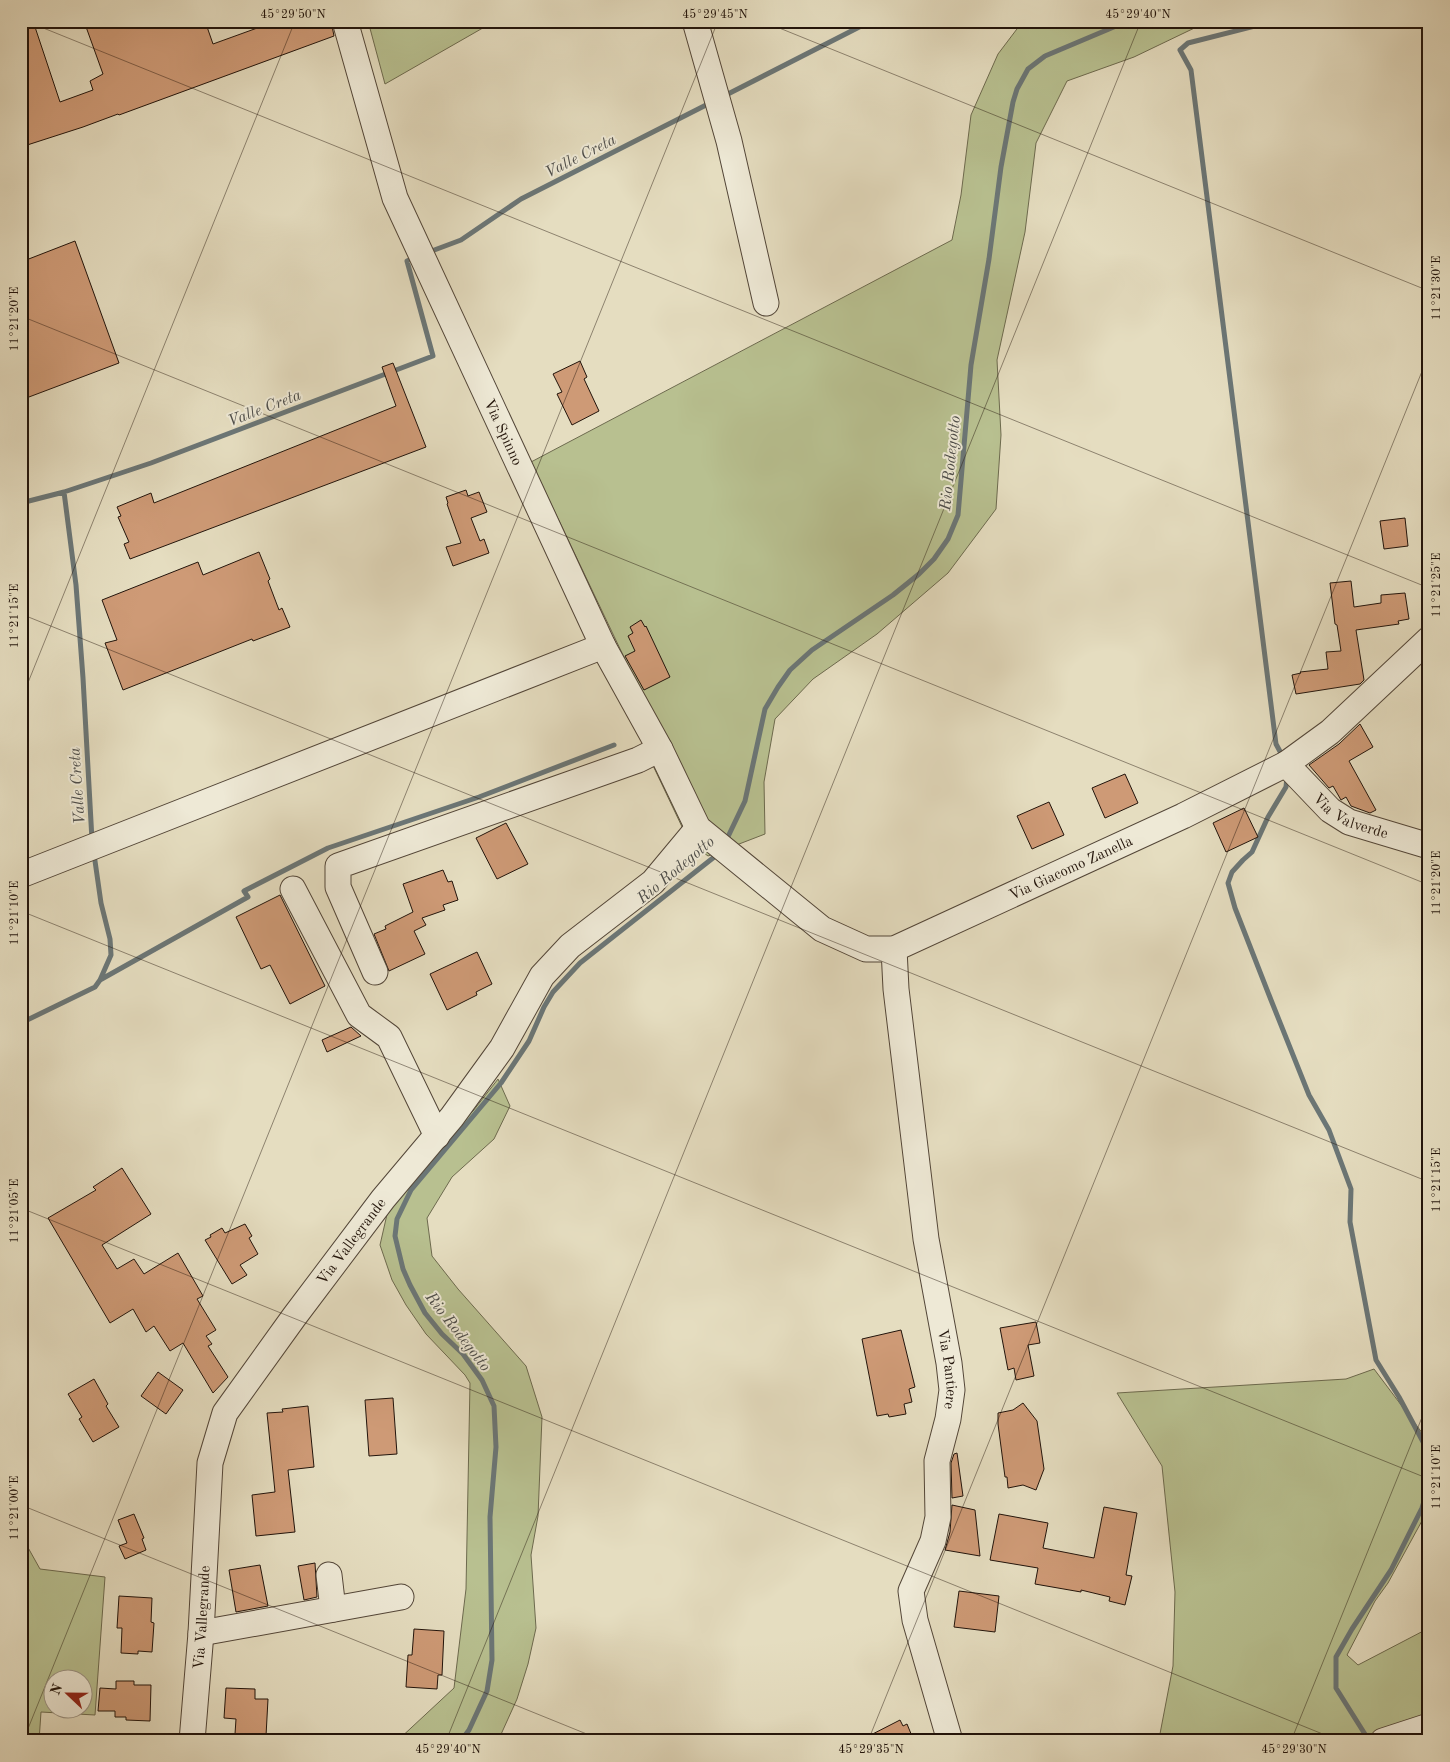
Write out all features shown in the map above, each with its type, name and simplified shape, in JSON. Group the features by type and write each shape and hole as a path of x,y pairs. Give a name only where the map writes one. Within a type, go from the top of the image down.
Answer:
{"street":[{"name":"Via Spinno","path":"345,21 395,198 604,646 660,749 698,828"},
{"path":"695,21 723,118 766,303"},
{"name":"Via Giacomo Zanella","path":"698,828 822,929 866,949 894,948 1183,816 1286,764 1330,732 1429,639"},
{"path":"21,875 604,646"},
{"path":"375,972 338,887 338,866 638,760 660,749"},
{"name":"Via Valverde","path":"1286,764 1330,810 1349,822 1429,846"},
{"name":"Via Vallegrande","path":"192,1741 202,1633 210,1463 225,1413 294,1317 383,1199 452,1118 502,1048 542,976 570,946 653,882 698,828"},
{"path":"293,889 359,1015 389,1037 437,1136"},
{"name":"Via Pantiere","path":"894,948 896,989 926,1240 949,1363 952,1390 948,1419 937,1461 938,1517 933,1541 911,1591 915,1620 950,1741"},
{"path":"866,949 896,989"},
{"path":"329,1575 332,1609"},
{"path":"202,1633 401,1596"},
{"path":"1383,1741 1429,1726"}],"green space":[{"path":"368,21 495,21 385,84"},
{"path":"1023,21 1209,21 1134,57 1067,81 1036,143 1025,232 997,360 1001,435 996,509 948,573 877,634 813,679 775,719 764,782 765,834 708,856 691,843 648,755 643,697 531,462 952,240 961,195 971,115 998,54"},
{"path":"498,1079 510,1106 494,1139 452,1177 427,1218 432,1256 458,1289 526,1366 542,1417 538,1516 531,1555 536,1628 528,1664 517,1699 498,1741 397,1741 454,1688 466,1589 470,1383 465,1375 426,1334 406,1305 392,1280 380,1245 388,1210"},
{"path":"1374,1369 1429,1442 1429,1508 1388,1583 1375,1601 1347,1655 1358,1665 1429,1628 1429,1725 1386,1739 1360,1737 1159,1739 1173,1666 1175,1592 1162,1466 1117,1393 1346,1379"},
{"path":"26,1544 40,1569 105,1577 95,1715 92,1715 92,1670 42,1670 42,1712 39,1741 21,1741 21,1546"}],"building":[{"path":"21,21 33,21 60,102 93,90 90,81 103,74 85,24 92,21 205,21 213,44 260,27 259,21 331,21 334,36 119,115 21,147"},
{"path":"75,241 119,363 21,400 21,262"},
{"path":"580,361 587,377 584,379 599,411 572,425 557,394 562,392 553,374"},
{"path":"393,363 426,447 130,559 124,544 129,542 118,517 121,516 117,507 151,493 154,503 396,406 382,367"},
{"path":"466,490 468,496 479,492 487,512 471,518 480,541 484,539 489,553 453,566 446,547 461,543 446,497"},
{"path":"1405,518 1408,546 1384,549 1380,521"},
{"path":"259,552 270,579 268,581 279,610 282,608 290,627 253,641 252,639 123,690 105,643 117,640 102,600 198,562 203,575"},
{"path":"1351,581 1354,607 1381,603 1381,595 1405,593 1409,619 1398,621 1399,624 1356,630 1364,680 1360,684 1296,694 1292,675 1300,672 1328,669 1326,652 1341,651 1337,625 1335,624 1330,583"},
{"path":"641,620 646,626 670,677 644,690 625,656 635,651 628,636 633,633 630,627"},
{"path":"1360,724 1373,747 1349,761 1376,810 1370,813 1351,806 1346,797 1341,800 1333,786 1329,788 1309,765 1339,744"},
{"path":"1125,774 1138,803 1105,818 1092,788"},
{"path":"1049,802 1064,835 1032,849 1017,816"},
{"path":"1244,808 1258,837 1226,852 1213,823"},
{"path":"506,823 528,864 497,879 476,838"},
{"path":"443,870 448,882 452,881 458,900 443,905 445,910 422,918 426,925 414,931 425,954 389,971 374,934 386,929 385,926 413,912 403,884"},
{"path":"280,895 325,986 290,1004 270,965 261,969 236,917"},
{"path":"477,952 492,984 476,992 477,995 447,1010 430,974"},
{"path":"351,1027 361,1036 327,1052 322,1040"},
{"path":"122,1168 151,1214 102,1245 117,1269 134,1259 144,1274 178,1253 203,1296 197,1299 216,1330 206,1336 212,1344 208,1346 228,1377 213,1393 183,1343 170,1351 154,1326 146,1332 133,1309 110,1323 48,1218 96,1190 93,1187"},
{"path":"245,1224 252,1236 249,1238 258,1254 240,1265 247,1275 232,1284 205,1240 222,1228 225,1233"},
{"path":"1036,1322 1040,1343 1028,1345 1034,1376 1016,1380 1014,1368 1008,1370 1000,1328"},
{"path":"901,1330 915,1387 909,1389 912,1402 904,1404 906,1414 889,1417 888,1414 877,1416 862,1339"},
{"path":"158,1372 183,1390 166,1414 141,1396"},
{"path":"94,1379 108,1404 106,1406 119,1427 93,1442 79,1419 82,1417 68,1394"},
{"path":"393,1398 397,1454 369,1456 365,1400"},
{"path":"1023,1403 1037,1421 1044,1469 1036,1490 1023,1485 1008,1488 1007,1477 1005,1477 998,1413 1013,1410"},
{"path":"308,1406 314,1467 288,1470 295,1532 256,1536 252,1495 275,1492 267,1413 283,1412 282,1409"},
{"path":"957,1453 963,1496 952,1498 951,1463 954,1454"},
{"path":"952,1505 975,1510 980,1556 945,1550 950,1532"},
{"path":"1104,1507 1137,1513 1126,1575 1132,1576 1125,1605 1109,1601 1110,1597 1081,1590 1081,1592 1035,1584 1038,1568 990,1560 999,1514 1048,1523 1043,1548 1094,1558"},
{"path":"134,1514 144,1538 142,1539 146,1550 125,1559 119,1546 127,1543 118,1520"},
{"path":"315,1563 317,1597 304,1600 298,1566"},
{"path":"260,1565 268,1606 236,1612 229,1570"},
{"path":"959,1591 999,1596 995,1632 954,1627"},
{"path":"119,1596 152,1598 151,1622 154,1623 152,1652 138,1651 138,1654 121,1653 122,1628 117,1628"},
{"path":"414,1629 444,1631 442,1675 438,1675 437,1689 406,1687 408,1655 412,1655"},
{"path":"116,1681 134,1681 134,1685 151,1685 150,1721 126,1720 126,1717 115,1717 115,1711 98,1711 100,1688 116,1689"},
{"path":"226,1688 255,1689 255,1699 268,1699 266,1736 235,1734 236,1719 224,1718"},
{"path":"900,1720 903,1726 907,1724 914,1741 859,1741"}],"waterway":[{"name":"Valle Creta","path":"724,96 871,21"},
{"name":"Rio Rodegotto","path":"725,843 745,801 765,709 790,670 812,650 893,595 919,574 934,559 948,539 958,515 971,365 989,259 1001,167 1017,89 1028,69 1045,56 1128,21"},
{"path":"1275,21 1188,43 1180,50 1191,70 1276,744 1283,757"},
{"name":"Valle Creta","path":"429,252 461,240 521,199 712,102"},
{"name":"Valle Creta","path":"21,503 64,492 151,463 433,356 407,261 416,257"},
{"name":"Valle Creta","path":"64,492 76,585 92,840"},
{"path":"100,980 248,897 244,891 328,848 479,797 614,745"},
{"path":"1287,777 1286,787 1268,817 1252,852 1232,872 1228,883 1235,908 1309,1095 1329,1130 1351,1189 1350,1222 1376,1360 1399,1397 1429,1453"},
{"name":"Valle Creta","path":"21,1023 95,987 111,955 110,939 101,903 94,854"},
{"name":"Rio Rodegotto","path":"461,1741 469,1730 487,1691 492,1660 490,1517 496,1447 494,1406 482,1380 463,1354 442,1334 425,1313 410,1285 403,1269 395,1236 397,1219 411,1190 501,1083 529,1041 553,992 580,963 718,854"},
{"path":"1370,1741 1336,1688 1336,1657 1391,1570 1422,1508 1429,1485"}]}
